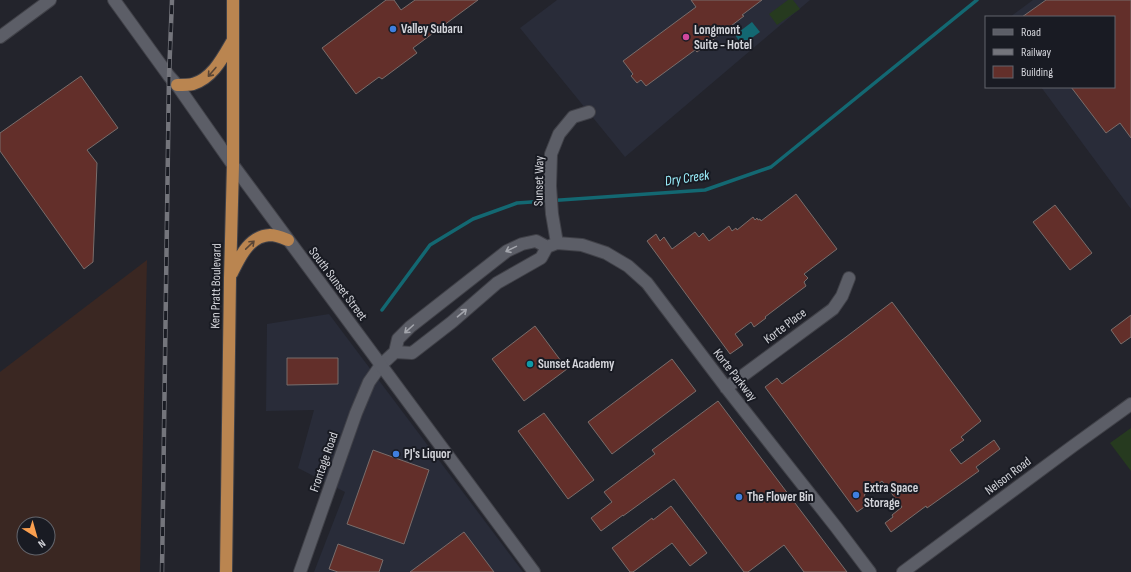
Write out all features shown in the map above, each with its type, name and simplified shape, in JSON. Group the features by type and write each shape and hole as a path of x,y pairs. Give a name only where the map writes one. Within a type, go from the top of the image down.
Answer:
{"highway":[{"name":"Ken Pratt Boulevard","path":"226,572 233,165 233,0"},
{"path":"177,85 192,84 206,78 216,67 234,40"},
{"path":"230,278 241,255 249,244 260,236 271,235 288,240"}],"street":[{"path":"0,37 50,0"},
{"name":"South Sunset Street","path":"114,0 288,240 534,572"},
{"name":"South Sunset Street","path":"122,10 159,62"},
{"name":"Sunset Way","path":"552,245 550,186 551,154 559,134 573,117 589,112"},
{"name":"Korte Parkway","path":"381,365 395,352 398,339 410,327 507,251 522,244 536,241 552,245 582,245 606,253 628,266 647,283 726,388 870,572"},
{"path":"395,352 412,353 452,322 497,283 541,258 552,245"},
{"name":"Korte Place","path":"726,388 833,309 842,296 849,278"},
{"name":"Frontage Road","path":"300,572 356,413 369,382 381,365"},
{"name":"Nelson Road","path":"903,572 1131,404"}],"shaded area":[{"path":"557,0 810,0 625,157 520,28"},
{"path":"1033,0 1131,0 1131,209 1042,88 1115,88 1115,16 1011,16"},
{"path":"147,260 140,572 0,572 0,372"},
{"path":"329,314 523,572 314,572 345,492 298,468 314,410 266,411 267,324"}],"green space":[{"path":"788,0 793,0 800,9 777,25 769,14"},
{"path":"1131,428 1131,471 1110,443"}],"water":[{"path":"752,22 760,32 742,45 735,35"}],"building":[{"name":"Valley Subaru","path":"386,0 394,0 401,10 415,0 478,0 413,48 417,53 382,79 379,77 356,94 322,48"},
{"name":"Longmont Suite - Hotel","path":"691,0 762,0 742,15 744,16 697,52 695,50 646,86 641,80 637,83 631,76 633,74 623,61 696,7"},
{"path":"1046,0 1131,0 1131,138 1120,123 1106,133 1072,88 1115,88 1115,16 1023,16"},
{"path":"81,76 118,128 87,150 97,163 93,262 84,269 0,151 0,133"},
{"path":"796,194 837,249 804,274 808,278 804,282 806,286 754,327 751,322 735,334 743,345 730,354 647,241 656,234 660,241 664,237 672,249 695,232 699,237 703,233 709,241 729,226 732,231 736,228 737,230 753,217 755,220 757,218 761,221"},
{"path":"1055,205 1092,253 1070,270 1033,222"},
{"path":"892,302 981,421 961,437 964,440 950,450 961,464 994,440 1000,449 976,467 979,471 927,508 926,506 891,532 885,523 902,507 882,481 864,495 870,503 857,512 765,387 777,378 782,384"},
{"path":"1131,315 1131,337 1121,344 1111,330"},
{"name":"Sunset Academy","path":"535,326 567,369 524,401 492,359"},
{"path":"287,358 338,358 338,384 287,385"},
{"path":"672,359 696,391 612,454 588,422"},
{"name":"The Flower Bin","path":"718,401 847,572 804,572 784,545 748,572 744,572 674,479 601,531 591,518 612,502 604,492 655,454 652,450"},
{"path":"544,413 594,480 568,499 518,431"},
{"path":"373,450 429,470 404,544 347,524"},
{"path":"671,506 707,553 690,566 672,543 633,572 630,572 612,548 652,518 653,520"},
{"path":"464,532 494,572 410,572"},
{"path":"338,544 383,560 379,572 338,572 329,569"}],"waterway":[{"name":"Dry Creek","path":"382,310 430,245 473,219 517,203 705,190 771,167 977,0"}],"railway":[{"path":"162,572 169,76 172,0"}],"place":[{"name":"Valley Subaru","path":"393,29"},
{"name":"Longmont Suite - Hotel","path":"686,37"},
{"name":"Sunset Academy","path":"530,364"},
{"name":"PJ's Liquor","path":"396,454"},
{"name":"Extra Space Storage","path":"856,495"},
{"name":"The Flower Bin","path":"739,497"}]}
